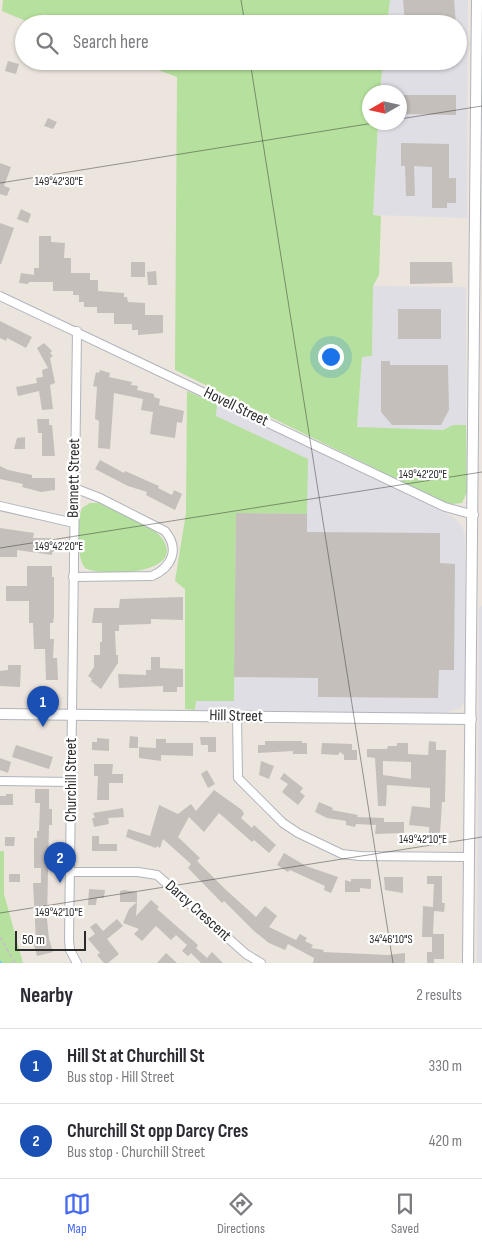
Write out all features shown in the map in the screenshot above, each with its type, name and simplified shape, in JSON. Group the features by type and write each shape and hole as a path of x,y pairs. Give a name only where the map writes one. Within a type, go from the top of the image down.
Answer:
{"street":[{"path":"468,963 479,194 477,0"},
{"name":"Hovell Street","path":"0,296 445,507 474,515"},
{"name":"Bennett Street","path":"72,715 76,331"},
{"path":"73,577 152,576 164,570 170,561 173,550 171,538 165,531 100,498 74,488"},
{"path":"0,506 74,523"},
{"name":"Hill Street","path":"0,714 471,719"},
{"name":"Churchill Street","path":"72,715 70,950 77,963"},
{"path":"237,716 238,778 277,816 298,833 350,856 470,857"},
{"path":"0,781 71,782"},
{"name":"Darcy Crescent","path":"71,872 138,872 157,875 246,954 261,963"}],"path":[{"path":"0,937 15,963"}],"shaded area":[{"path":"390,0 468,0 467,218 373,215 378,130 407,130 407,85 381,85 382,70 467,70 467,15 388,15"},
{"path":"373,286 466,287 466,425 453,425 443,430 357,428 362,356 372,356"},
{"path":"217,404 452,516 462,526 465,535 465,700 460,708 444,713 196,710 194,600"},
{"path":"479,606 482,606 482,963 477,963"}],"green space":[{"path":"3,0 390,0 388,15 15,16 2,11"},
{"path":"158,70 382,70 381,85 362,85 362,130 378,130 373,215 381,216 379,275 373,286 372,356 362,357 357,427 443,430 453,425 466,425 467,492 462,503 452,504 439,500 175,370 177,77"},
{"path":"187,391 217,404 216,416 308,459 307,514 236,513 234,701 196,701 195,710 185,709 185,589 175,581 186,513"},
{"path":"90,503 99,503 141,522 156,532 167,549 164,559 154,566 125,572 109,573 85,568 80,556 78,530 82,508"},
{"path":"0,851 4,851 4,894 23,963 0,963"}],"building":[{"path":"403,0 454,0 455,15 404,15"},
{"path":"8,61 15,63 15,70 17,70 16,74 5,71"},
{"path":"407,95 456,95 456,115 407,114"},
{"path":"48,118 57,122 53,129 44,126"},
{"path":"401,143 449,144 449,178 456,178 456,203 447,203 447,208 432,208 432,167 414,166 415,196 406,196 405,166 401,166"},
{"path":"0,163 11,167 4,186 10,188 7,196 0,194"},
{"path":"21,209 31,214 28,223 17,219"},
{"path":"0,223 14,228 1,264 0,264"},
{"path":"39,236 51,236 51,242 65,243 64,258 71,258 71,273 90,273 90,280 98,280 98,291 124,293 124,297 127,297 128,302 145,303 145,315 163,315 163,333 138,335 138,330 132,330 132,324 114,324 114,313 97,313 97,307 84,307 84,302 79,302 79,295 73,295 73,291 53,291 53,282 19,283 21,273 34,275 34,268 39,268"},
{"path":"131,262 145,262 145,277 131,277"},
{"path":"410,262 452,262 453,283 410,284"},
{"path":"156,271 157,285 148,285 147,272"},
{"path":"398,309 441,309 441,339 398,339"},
{"path":"0,321 32,337 26,348 7,338 6,341 0,338"},
{"path":"44,343 52,351 50,353 53,356 50,358 55,383 50,385 53,409 42,410 39,391 18,396 16,387 37,383 36,378 43,377 42,370 48,368 37,348"},
{"path":"381,361 390,361 390,365 448,365 449,410 441,425 392,425 381,412"},
{"path":"100,370 110,373 109,377 132,382 131,385 138,386 137,390 154,394 154,397 160,399 159,405 184,411 182,423 177,422 175,438 150,434 153,412 141,410 143,399 114,393 110,449 98,448 99,421 95,419 97,387 93,386 96,372 99,373"},
{"path":"37,419 49,419 49,425 52,425 55,456 42,456 42,433 38,433"},
{"path":"25,437 25,449 14,449 17,438"},
{"path":"100,460 124,473 125,471 159,486 158,488 172,495 174,490 182,494 175,510 146,495 147,492 128,486 95,469"},
{"path":"0,466 8,470 32,475 32,478 55,478 55,490 41,492 22,487 23,484 0,479"},
{"path":"236,513 307,514 307,532 440,533 440,563 455,564 454,670 439,670 438,698 318,697 318,678 234,677"},
{"path":"0,528 34,533 33,538 51,538 51,543 54,543 55,552 52,552 52,555 17,550 17,557 0,557"},
{"path":"27,566 52,566 52,577 54,577 54,616 53,623 50,623 50,639 54,639 53,658 57,658 58,680 46,680 45,649 34,649 33,623 29,623 29,601 6,601 6,586 27,586"},
{"path":"183,597 183,620 151,619 151,624 119,625 119,631 115,631 118,663 101,689 91,681 92,679 88,676 94,667 94,655 100,655 100,642 102,642 102,623 92,623 94,608 119,608 120,599"},
{"path":"151,657 160,657 160,668 183,669 183,687 177,687 177,692 163,692 163,686 119,688 118,674 146,675 146,670 151,670"},
{"path":"8,665 21,665 20,687 0,686 0,671 8,670"},
{"path":"130,736 138,737 138,748 129,748"},
{"path":"200,737 216,737 216,752 208,752 208,745 201,745"},
{"path":"97,738 109,739 109,751 92,750 92,742 97,742"},
{"path":"156,739 166,739 166,743 193,743 193,756 161,755 161,761 139,758 139,747 156,748"},
{"path":"265,741 302,741 302,743 307,743 307,754 293,754 293,751 258,753 258,745 265,745"},
{"path":"429,741 436,742 436,750 446,750 445,802 442,802 440,834 429,834 429,827 409,825 412,806 430,808 430,788 387,785 386,806 378,806 375,758 367,757 367,749 387,749 388,746 397,746 397,743 408,743 408,754 428,755","holes":["383,761 411,762 411,779 383,775"]},
{"path":"322,743 352,744 352,750 357,750 357,760 344,760 344,755 340,752 338,755 321,754"},
{"path":"16,745 53,757 49,769 12,757"},
{"path":"0,758 11,762 8,773 0,770"},
{"path":"261,761 274,766 269,779 259,775"},
{"path":"94,764 113,764 112,774 123,774 123,783 109,783 109,800 97,800 98,776 94,776"},
{"path":"207,770 215,784 208,788 201,774"},
{"path":"284,773 303,788 300,792 305,796 298,805 282,792 288,784 280,779"},
{"path":"35,789 49,789 49,809 52,809 52,825 49,825 47,919 49,939 53,952 37,956 33,942 36,941 33,883 41,883 41,868 34,868 34,838 37,838 37,831 39,831 40,803 35,803"},
{"path":"214,790 242,810 244,814 241,818 252,828 254,825 276,845 269,853 254,840 252,842 219,813 204,832 189,817 178,837 200,858 197,861 225,889 256,917 265,906 277,916 269,927 296,940 300,934 307,938 305,941 313,945 311,948 324,950 323,952 388,955 405,953 405,963 313,963 314,958 288,944 285,950 269,943 254,931 224,901 222,903 188,868 191,864 163,839 160,848 157,846 156,848 126,837 128,829 150,836 159,805 178,814 191,804 196,811"},
{"path":"6,794 13,794 13,805 0,805 0,796 6,796"},
{"path":"319,802 333,808 332,810 358,815 357,817 384,818 384,822 404,822 404,833 375,834 376,825 356,824 355,827 346,825 346,821 327,818 315,812"},
{"path":"123,808 124,817 108,818 109,824 94,827 92,818 95,818 93,813"},
{"path":"92,836 99,836 99,844 117,844 117,851 92,851"},
{"path":"5,837 15,837 14,846 5,846"},
{"path":"284,853 306,866 338,877 331,893 324,890 325,886 290,870 288,872 277,865"},
{"path":"9,874 20,874 20,882 9,882"},
{"path":"427,876 442,876 442,903 445,903 444,912 434,911 433,934 444,934 444,959 434,959 434,963 427,963 427,952 432,952 432,937 422,937 423,906 433,907 434,884 427,884"},
{"path":"384,877 403,877 403,893 385,890"},
{"path":"351,879 371,879 371,889 360,888 360,892 345,892 345,880 351,882"},
{"path":"89,889 105,890 104,898 97,898 96,905 88,905"},
{"path":"120,891 137,892 137,902 120,902"},
{"path":"151,900 159,907 157,909 198,945 196,948 207,958 212,952 223,963 201,963 191,953 188,956 182,951 187,945 176,935 171,940 156,926 142,941 134,934 139,929 123,923 129,909 137,902 136,916"},
{"path":"117,919 123,926 107,939 119,954 108,963 104,963 97,955 100,953 88,939 95,934 90,927 96,923 103,931"},
{"path":"166,953 177,963 157,963"}],"place":[{"name":"Hill St at Churchill St","path":"43,727"},
{"name":"Churchill St opp Darcy Cres","path":"60,883"}]}
